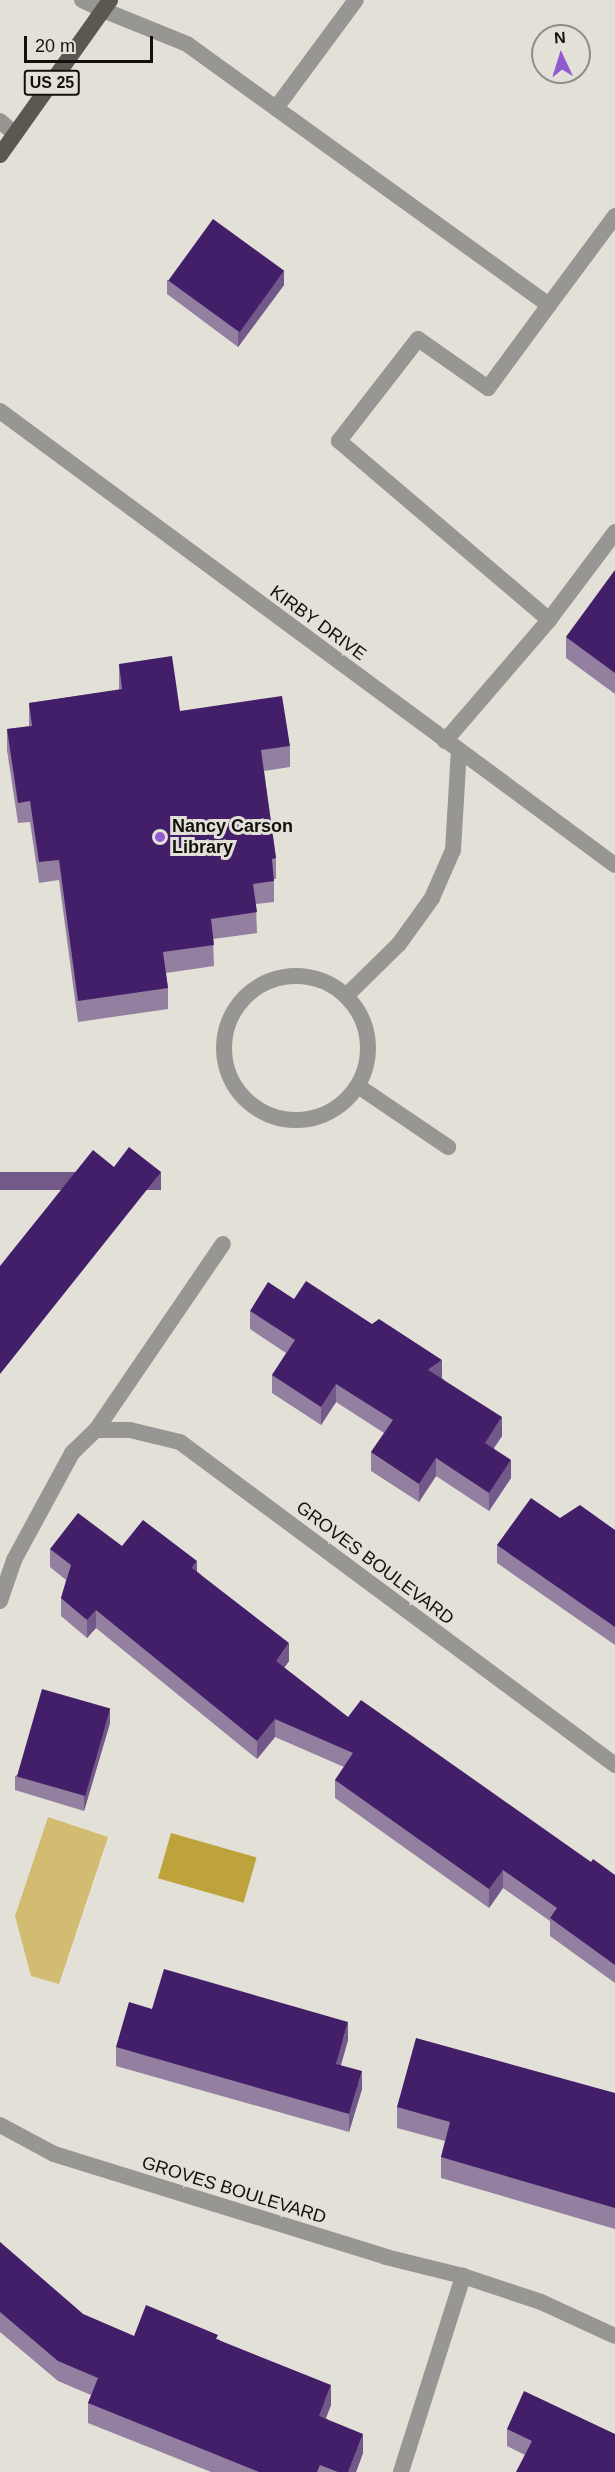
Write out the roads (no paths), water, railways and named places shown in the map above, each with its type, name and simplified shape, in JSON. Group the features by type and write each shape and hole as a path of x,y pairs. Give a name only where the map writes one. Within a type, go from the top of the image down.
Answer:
{"main road":[{"name":"US 25","path":"0,155 106,5"}],"street":[{"path":"82,0 106,5 187,44 549,305"},
{"path":"276,108 356,0"},
{"path":"0,121 15,134"},
{"path":"549,621 339,441 418,339 488,388 615,216"},
{"name":"KIRBY DRIVE","path":"0,411 615,865"},
{"path":"346,996 399,944 432,898 453,850 452,745 615,532"},
{"path":"295,975 318,979 346,996 356,1006 366,1027 369,1050 358,1086 336,1109 314,1118 291,1120 268,1115 247,1102 232,1082 224,1059 225,1034 234,1011 249,993 271,981 295,975"},
{"path":"358,1086 448,1147"},
{"path":"0,1601 14,1560 72,1453 96,1430 223,1244"},
{"name":"GROVES BOULEVARD","path":"96,1430 130,1430 180,1442 615,1765"},
{"name":"GROVES BOULEVARD","path":"0,2125 54,2154 386,2257 463,2276 541,2302 615,2336"},
{"path":"401,2472 463,2276"}],"place":[{"name":"Nancy Carson Library","path":"160,837"}]}
